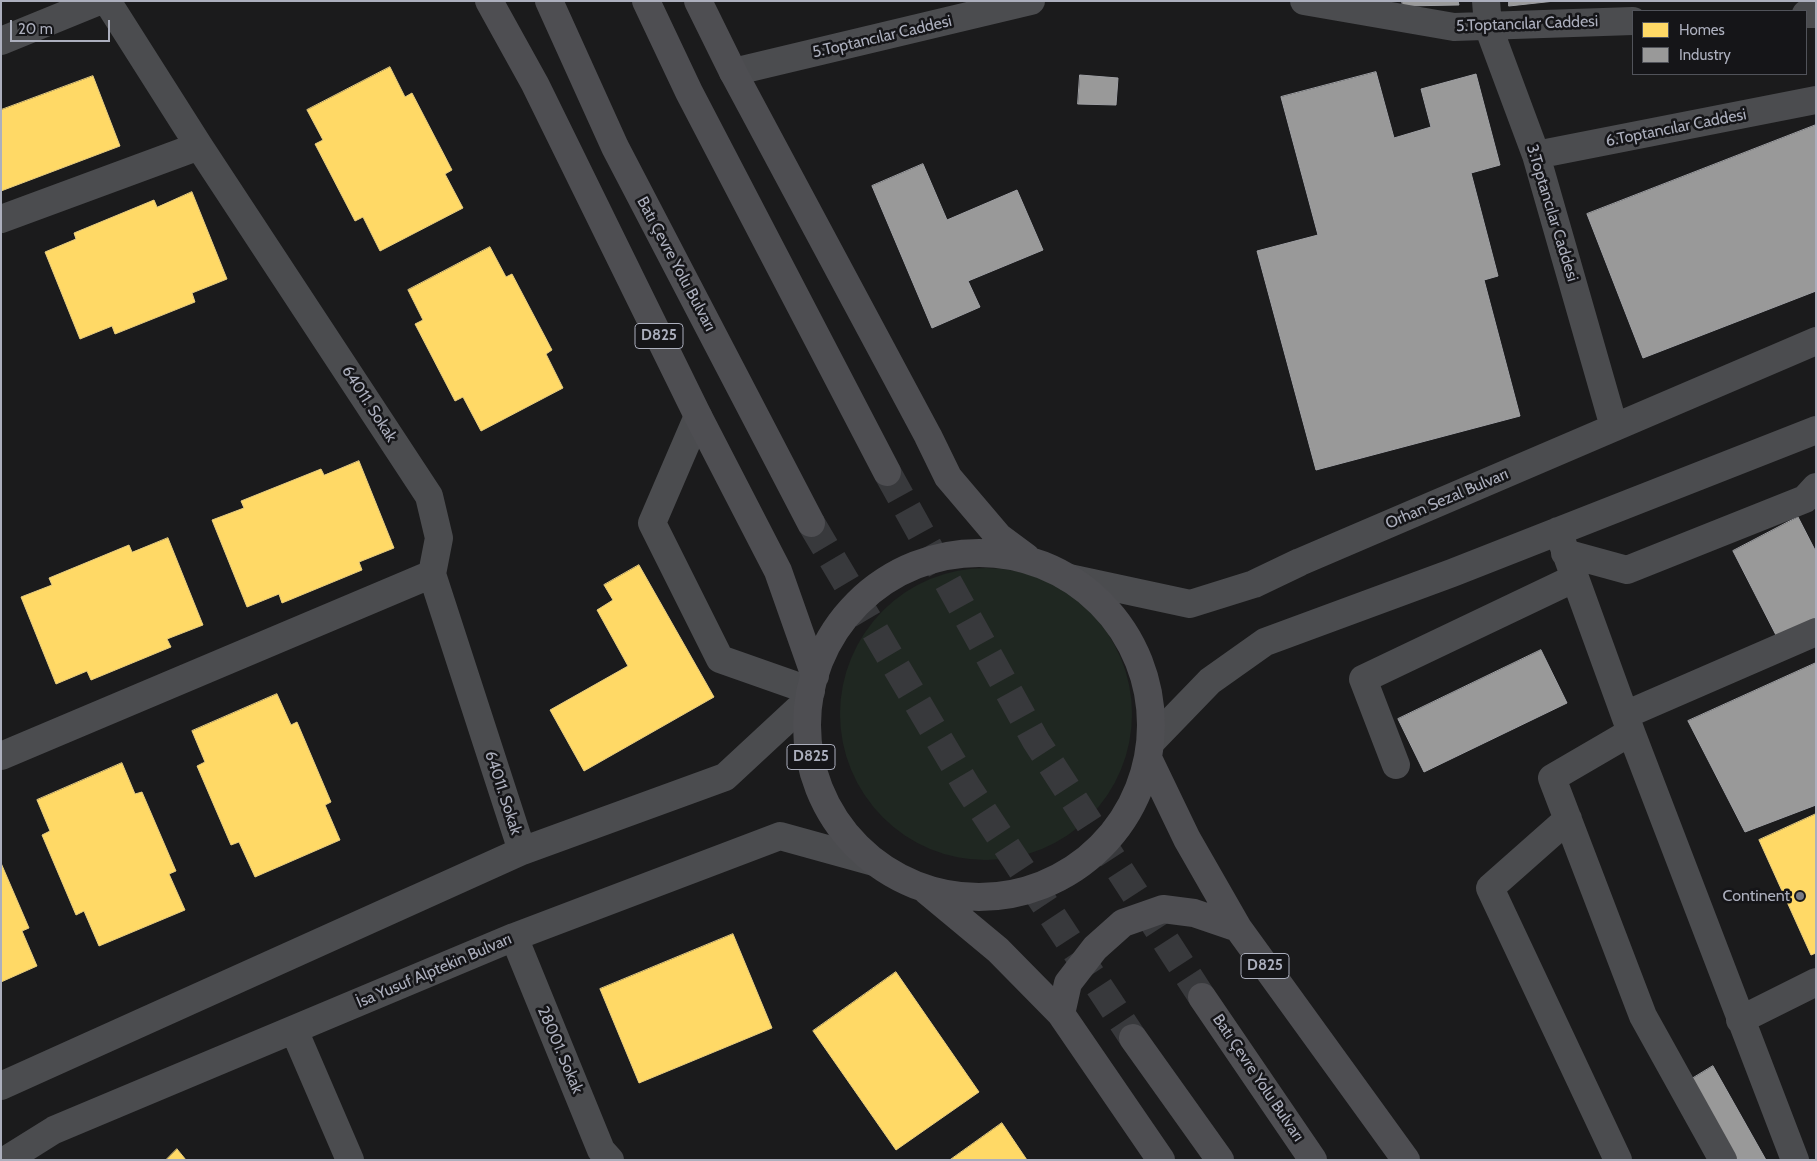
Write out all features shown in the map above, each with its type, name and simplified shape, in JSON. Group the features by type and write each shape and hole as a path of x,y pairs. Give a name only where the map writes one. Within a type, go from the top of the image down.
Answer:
{"main road":[{"name":"D825","path":"489,1 535,84 698,416 778,571 811,689"},
{"name":"Batı Çevre Yolu Bulvarı","path":"549,1 615,147 811,523"},
{"path":"646,1 689,92 887,472"},
{"name":"D825","path":"698,1 733,72 924,428 948,477 998,537 1029,559 1069,578 1107,608 1134,648 1149,694 1150,750 1139,793 1112,837 1074,871 1027,892 976,898 926,890"},
{"name":"D825","path":"1029,559 986,552 935,558 889,577 850,609 822,652 811,689 808,746 819,790 842,830 874,862 926,890 998,950 1061,1014 1161,1160"},
{"name":"D825","path":"1150,750 1187,839 1238,928 1406,1160"},
{"path":"1061,1014 1068,983 1095,948 1123,923 1163,909 1194,913 1238,928"},
{"name":"Batı Çevre Yolu Bulvarı","path":"1202,997 1313,1160"},
{"path":"1133,1038 1220,1160"}],"street":[{"path":"1,41 99,1"},
{"name":"64011. Sokak","path":"107,1 199,146 429,496 439,538 432,574 522,851"},
{"name":"5.Toptancılar Caddesi","path":"733,72 1031,1"},
{"name":"5.Toptancılar Caddesi","path":"1304,1 1454,27 1487,14 1632,20"},
{"name":"3.Toptancılar Caddesi","path":"1487,14 1536,156 1614,427"},
{"name":"6.Toptancılar Caddesi","path":"1536,156 1816,100"},
{"path":"1,219 199,146"},
{"name":"Orhan Sezal Bulvarı","path":"1069,578 1190,604 1254,584 1300,562 1816,341"},
{"path":"1,1086 522,851 725,777 811,689 720,659 652,523 698,416"},
{"path":"1150,750 1210,681 1265,642 1452,573 1562,542 1816,430"},
{"path":"1562,542 1627,570 1805,499 1816,487"},
{"path":"1562,542 1628,724 1795,1160"},
{"path":"1,756 432,574"},
{"path":"1396,764 1363,679 1575,578"},
{"path":"1723,1160 1643,1016 1552,778 1628,724 1816,632"},
{"path":"1568,819 1490,888 1618,1160"},
{"name":"İsa Yusuf Alptekin Bulvarı","path":"6,1160 54,1130 514,937 780,836 874,862"},
{"name":"28001. Sokak","path":"514,937 597,1156"},
{"path":"1740,1020 1816,982"},
{"path":"294,1030 350,1160"},
{"path":"24,1160 54,1130"}],"shaded area":[{"path":"986,568 1028,574 1055,585 1079,601 1099,621 1115,645 1126,672 1132,714 1126,756 1115,783 1099,807 1079,827 1055,843 1028,854 986,860 944,854 917,843 893,827 873,807 857,783 846,756 840,714 846,672 857,645 873,621 893,601 917,585 944,574"}],"building: Homes":[{"path":"390,67 405,97 412,93 452,170 445,174 463,208 380,251 363,217 355,221 315,144 323,140 307,110"},
{"path":"93,76 120,146 1,191 1,110"},
{"path":"192,192 227,279 192,293 195,302 115,334 112,326 80,339 45,252 76,239 74,233 154,200 157,207"},
{"path":"490,247 506,277 512,274 552,350 546,354 563,388 481,431 463,397 455,401 415,324 423,320 408,290"},
{"path":"359,461 394,548 359,562 362,570 282,603 279,594 247,607 212,520 244,508 241,501 321,469 324,475"},
{"path":"168,538 203,625 167,639 171,647 91,680 87,671 56,684 21,597 52,585 49,578 129,545 132,552"},
{"path":"639,565 714,697 584,771 550,710 628,666 597,610 613,600 604,585"},
{"path":"277,694 291,725 297,722 331,802 325,805 340,840 255,877 239,842 231,845 197,766 205,762 192,731"},
{"path":"122,763 135,794 142,792 176,871 169,874 185,910 99,946 84,911 76,915 42,835 50,831 37,800"},
{"name":"Continent","path":"1816,814 1816,953 1811,955 1759,840"},
{"path":"1,863 29,928 22,931 37,966 1,982"},
{"path":"733,934 772,1028 639,1083 600,989"},
{"path":"896,972 979,1092 896,1150 813,1031"},
{"path":"1002,1123 1027,1160 950,1160"},
{"path":"177,1149 186,1160 166,1160"}],"building: Industry":[{"path":"1402,1 1458,1 1459,5 1403,6"},
{"path":"1509,1 1555,1 1509,6"},
{"path":"1376,72 1394,138 1431,127 1421,89 1476,74 1500,165 1471,173 1498,276 1484,280 1520,416 1316,470 1257,251 1318,235 1281,97"},
{"path":"1080,75 1118,78 1116,105 1078,104"},
{"path":"1816,125 1816,291 1643,358 1587,214"},
{"path":"923,164 947,220 1017,190 1043,250 968,281 980,307 932,328 872,186"},
{"path":"1798,517 1816,552 1816,620 1778,639 1733,551"},
{"path":"1541,650 1567,703 1424,772 1398,719"},
{"path":"1816,663 1816,805 1745,832 1688,721"},
{"path":"1713,1066 1766,1160 1736,1160 1690,1080"}],"tunnel":[{"path":"887,472 1036,741 1202,997"},
{"path":"811,523 966,785 1133,1038"}],"place":[{"name":"Continent","path":"1800,896"}]}
